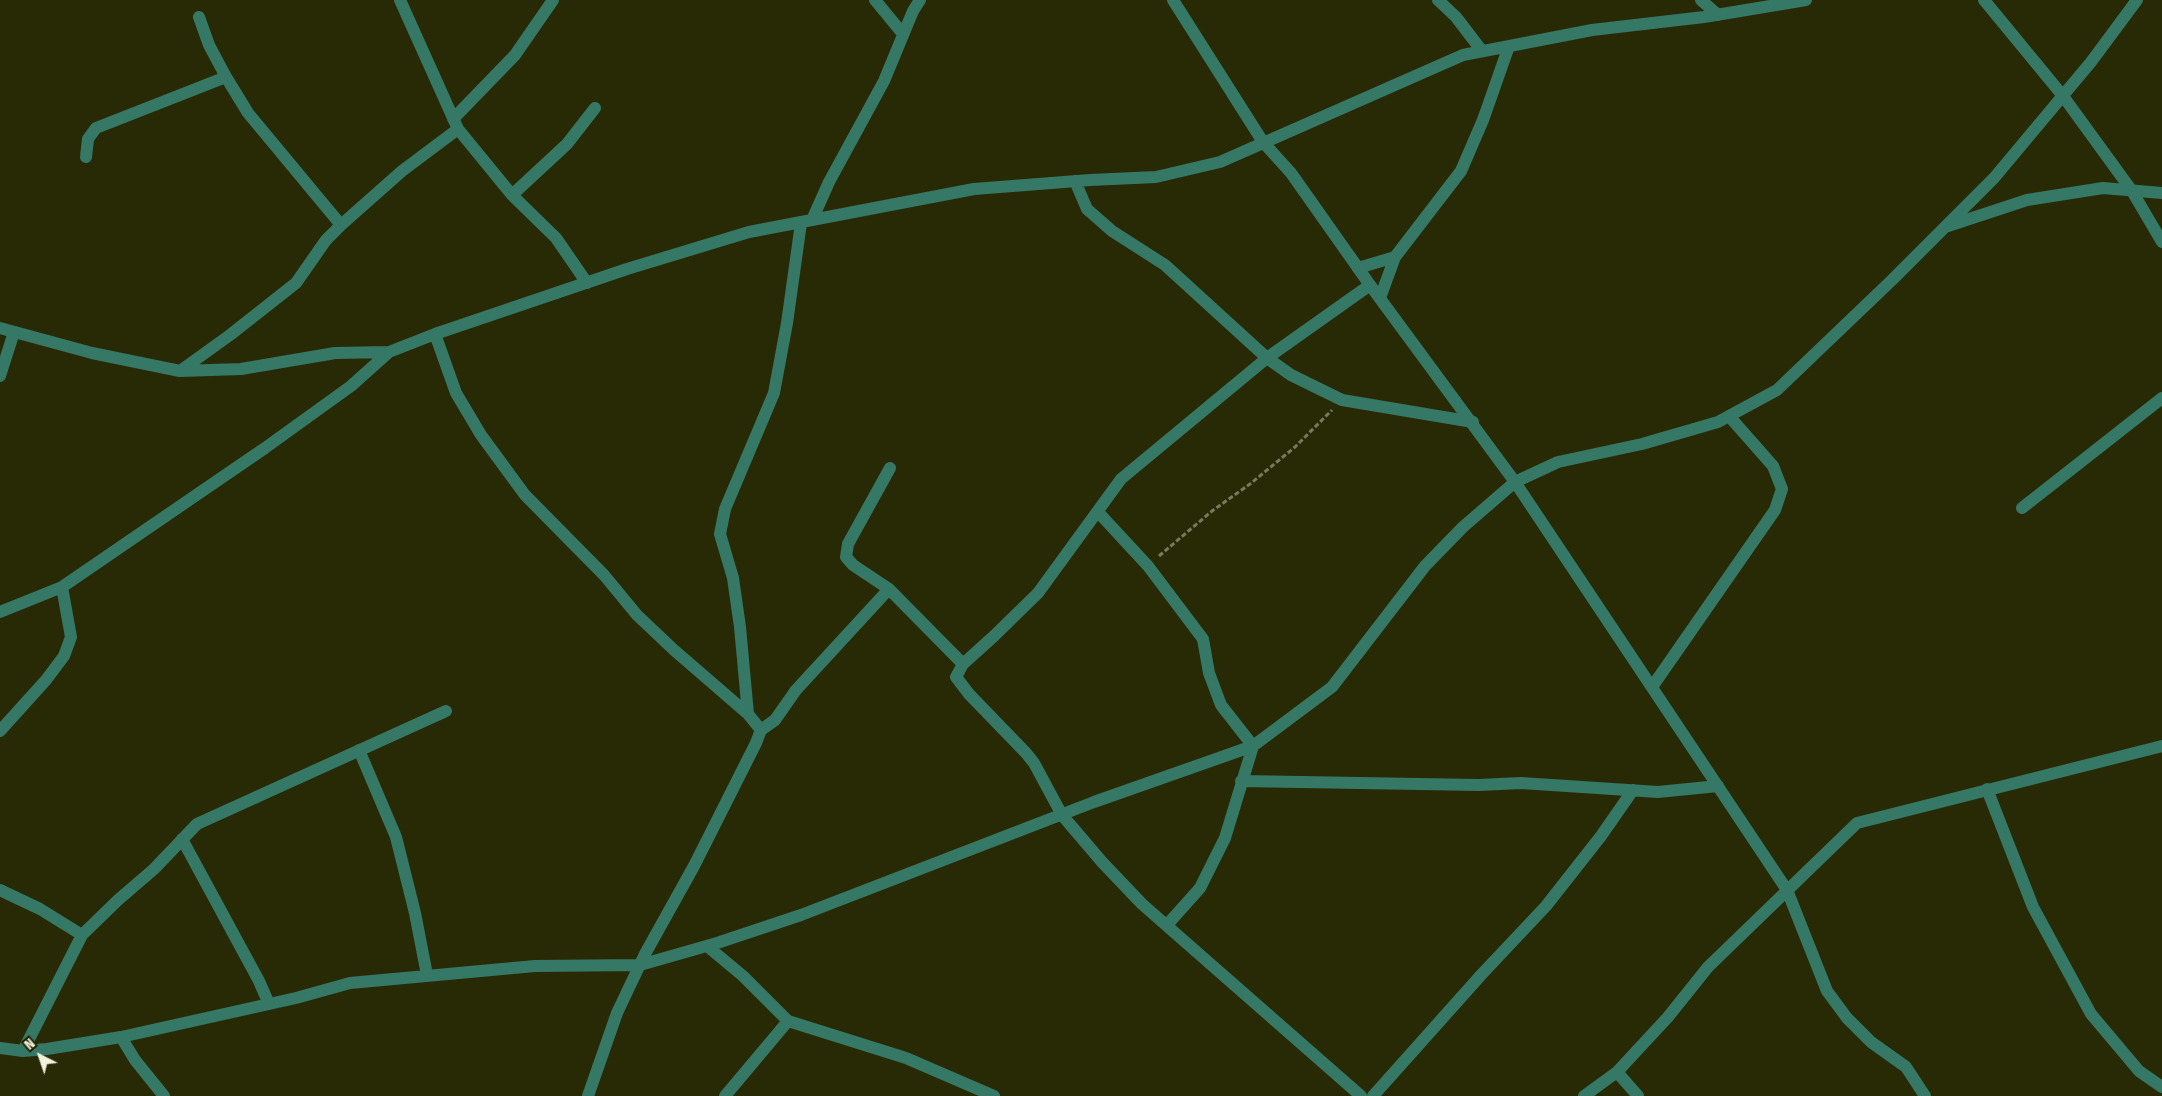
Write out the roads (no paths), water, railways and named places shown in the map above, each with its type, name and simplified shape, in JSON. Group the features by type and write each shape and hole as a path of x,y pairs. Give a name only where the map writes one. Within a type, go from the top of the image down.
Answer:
{"street":[{"path":"400,0 455,124 512,195 556,238 587,283"},
{"path":"180,371 296,283 326,240 341,225 455,124 515,55 553,0"},
{"path":"875,0 903,34"},
{"path":"748,714 733,578 720,534 725,509 774,393 806,222 884,80 913,11 920,0"},
{"path":"1173,0 1262,142 1291,173 1370,285 1473,422 1515,482 1787,890 1827,991 1847,1018 1870,1042 1906,1067 1925,1096"},
{"path":"1438,0 1456,18 1482,51"},
{"path":"1701,0 1718,15"},
{"path":"0,328 92,352 180,371 241,368 335,353 388,352 435,334 587,283 749,232 974,189 1156,177 1220,162 1463,55 1592,30 1718,15 1806,0"},
{"path":"1984,0 2063,96 2132,191 2162,242"},
{"path":"0,1048 23,1051 47,1050 269,1004 350,983 535,966 640,965 707,946 801,915 1062,815 1253,746 1332,686 1425,566 1463,527 1515,482 1558,462 1642,444 1718,422 1777,390 1946,227 1994,178 2091,62 2137,0"},
{"path":"199,17 226,77 248,113 341,225"},
{"path":"1380,298 1395,257 1461,171 1483,120 1509,46"},
{"path":"86,157 88,139 96,128 226,77"},
{"path":"512,195 567,144 595,108"},
{"path":"1075,181 1087,209 1112,231 1165,265 1267,358 1291,375 1342,400 1473,422"},
{"path":"1946,227 2027,200 2102,188 2162,193"},
{"path":"1358,268 1395,257"},
{"path":"1361,1096 1136,897 1062,815 1026,753 969,694 956,677 963,664 1038,593 1121,479 1267,358 1370,285"},
{"path":"0,376 14,332"},
{"path":"435,334 456,393 481,435 524,495 604,574 643,621 748,714 760,730"},
{"path":"0,612 62,587 265,448 351,386 388,352"},
{"path":"2022,508 2162,398"},
{"path":"1652,687 1775,510 1782,489 1773,466 1730,416"},
{"path":"890,468 848,544 846,557 853,565 889,589 963,664"},
{"path":"1098,512 1148,566 1203,639 1209,673 1221,706 1253,746"},
{"path":"0,731 46,680 64,656 71,637 62,587"},
{"path":"588,1096 617,1013 640,965 694,866 756,743 760,730 775,720 796,690 889,589"},
{"path":"23,1051 82,935 154,869 197,824 446,711"},
{"path":"1167,925 1200,888 1225,838 1253,746"},
{"path":"1584,1096 1617,1072 1668,1017 1708,967 1857,823 2162,746"},
{"path":"359,750 396,837 415,913 427,975"},
{"path":"1241,781 1479,785 1521,783 1658,792 1718,786"},
{"path":"1987,789 2033,907 2090,1014 2138,1071 2162,1087"},
{"path":"1373,1096 1546,906 1601,836 1633,790"},
{"path":"182,839 259,980 269,1004"},
{"path":"0,890 40,909 82,935"},
{"path":"707,946 743,976 788,1021 906,1058 994,1096"},
{"path":"725,1096 788,1021"},
{"path":"121,1036 135,1060 164,1096"},
{"path":"1617,1072 1638,1096"}]}
